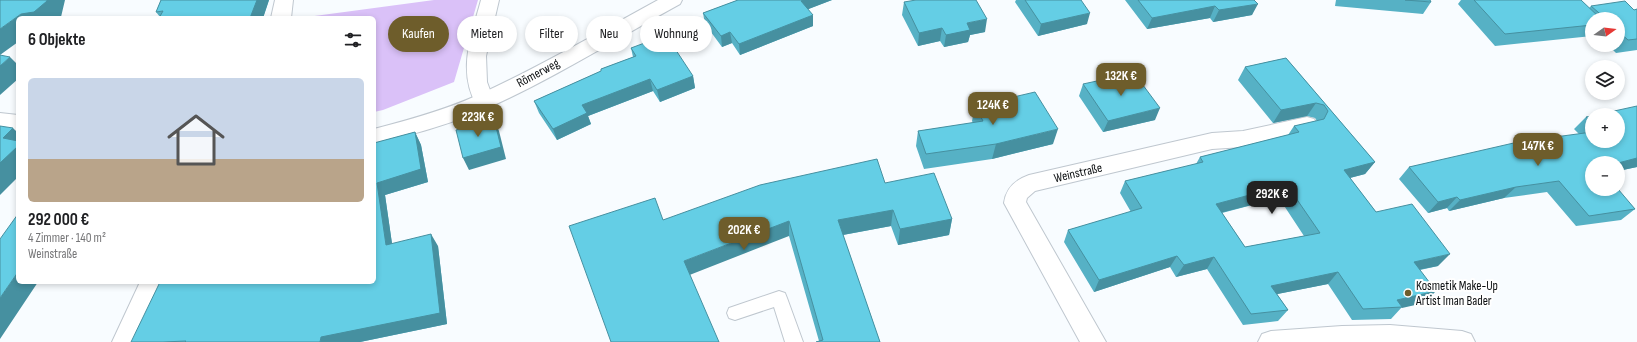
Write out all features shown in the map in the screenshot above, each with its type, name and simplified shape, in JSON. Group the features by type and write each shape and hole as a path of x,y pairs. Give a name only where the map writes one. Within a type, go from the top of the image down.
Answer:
{"street":[{"path":"281,16 284,0"},
{"path":"484,101 477,82 476,56 490,0"},
{"name":"Römerweg","path":"376,136 411,127 484,101 523,82 673,0"},
{"path":"0,121 16,123"},
{"name":"Weinstraße","path":"1093,342 1016,203 1016,195 1029,184 1212,141 1243,139 1307,125"},
{"path":"125,342 151,284"},
{"path":"1271,342 1342,338 1406,337 1462,342"}],"lane":[{"path":"736,313 779,298 794,342"}],"shaded area":[{"path":"434,0 478,0 473,16 457,16 457,52 463,52 454,82 376,112 376,16 314,16"}],"building":[{"path":"0,0 47,0 34,12 16,16 16,18 0,29"},
{"path":"161,0 257,0 251,16 160,16 163,11 156,12"},
{"path":"738,0 803,0 801,1 813,15 739,44 730,32 721,36 712,24 712,16 705,16 703,13"},
{"path":"916,0 976,0 987,19 967,23 970,30 946,35 942,28 919,33 904,2"},
{"path":"1025,0 1081,0 1090,13 1041,24"},
{"path":"1138,0 1254,0 1258,4 1219,10 1215,6 1152,18"},
{"path":"1405,0 1430,0 1431,2"},
{"path":"1474,0 1581,0 1594,12 1585,12 1585,26 1505,34"},
{"path":"1625,1 1634,10 1637,9 1637,39 1628,40 1625,37 1625,12 1598,12 1591,6"},
{"path":"640,45 640,52 677,52 693,76 657,90 650,79 582,105 587,113 553,129 534,101 601,71 601,69 636,56 632,48"},
{"path":"0,55 10,57 0,66"},
{"path":"1286,58 1375,162 1344,170 1376,212 1412,204 1450,254 1414,262 1436,291 1397,300 1402,307 1363,309 1338,272 1271,286 1288,310 1251,314 1214,257 1184,265 1177,256 1099,280 1068,230 1142,208 1125,181 1203,162 1200,157 1299,132 1294,126 1324,119 1328,111 1324,105 1316,103 1281,110 1245,67","holes":["1287,185 1320,233 1245,247 1216,204"]},
{"path":"1134,73 1160,108 1108,121 1083,84"},
{"path":"1035,92 1058,129 996,144 926,154 918,131 983,121 975,106"},
{"path":"1637,106 1637,158 1625,161 1625,156 1585,156 1585,196 1624,196 1635,209 1589,216 1559,181 1516,187 1460,200 1457,197 1438,202 1409,167 1518,142 1585,133 1585,148 1625,148 1625,109"},
{"path":"494,119 501,147 463,158 456,130"},
{"path":"0,126 13,128 3,138 16,141 16,148 0,163"},
{"path":"415,132 421,169 377,183 386,245 431,234 440,313 321,337 320,342 131,342 159,284 376,284 376,142"},
{"path":"877,159 885,183 934,173 952,219 900,229 893,210 838,220 880,342 816,342 823,340 789,221 684,261 719,342 611,342 569,226 655,198 663,220 760,185"},
{"path":"16,217 16,275 0,298 0,239"}],"place":[{"name":"Kosmetik Make-Up Artist Iman Bader","path":"1408,293"}]}
